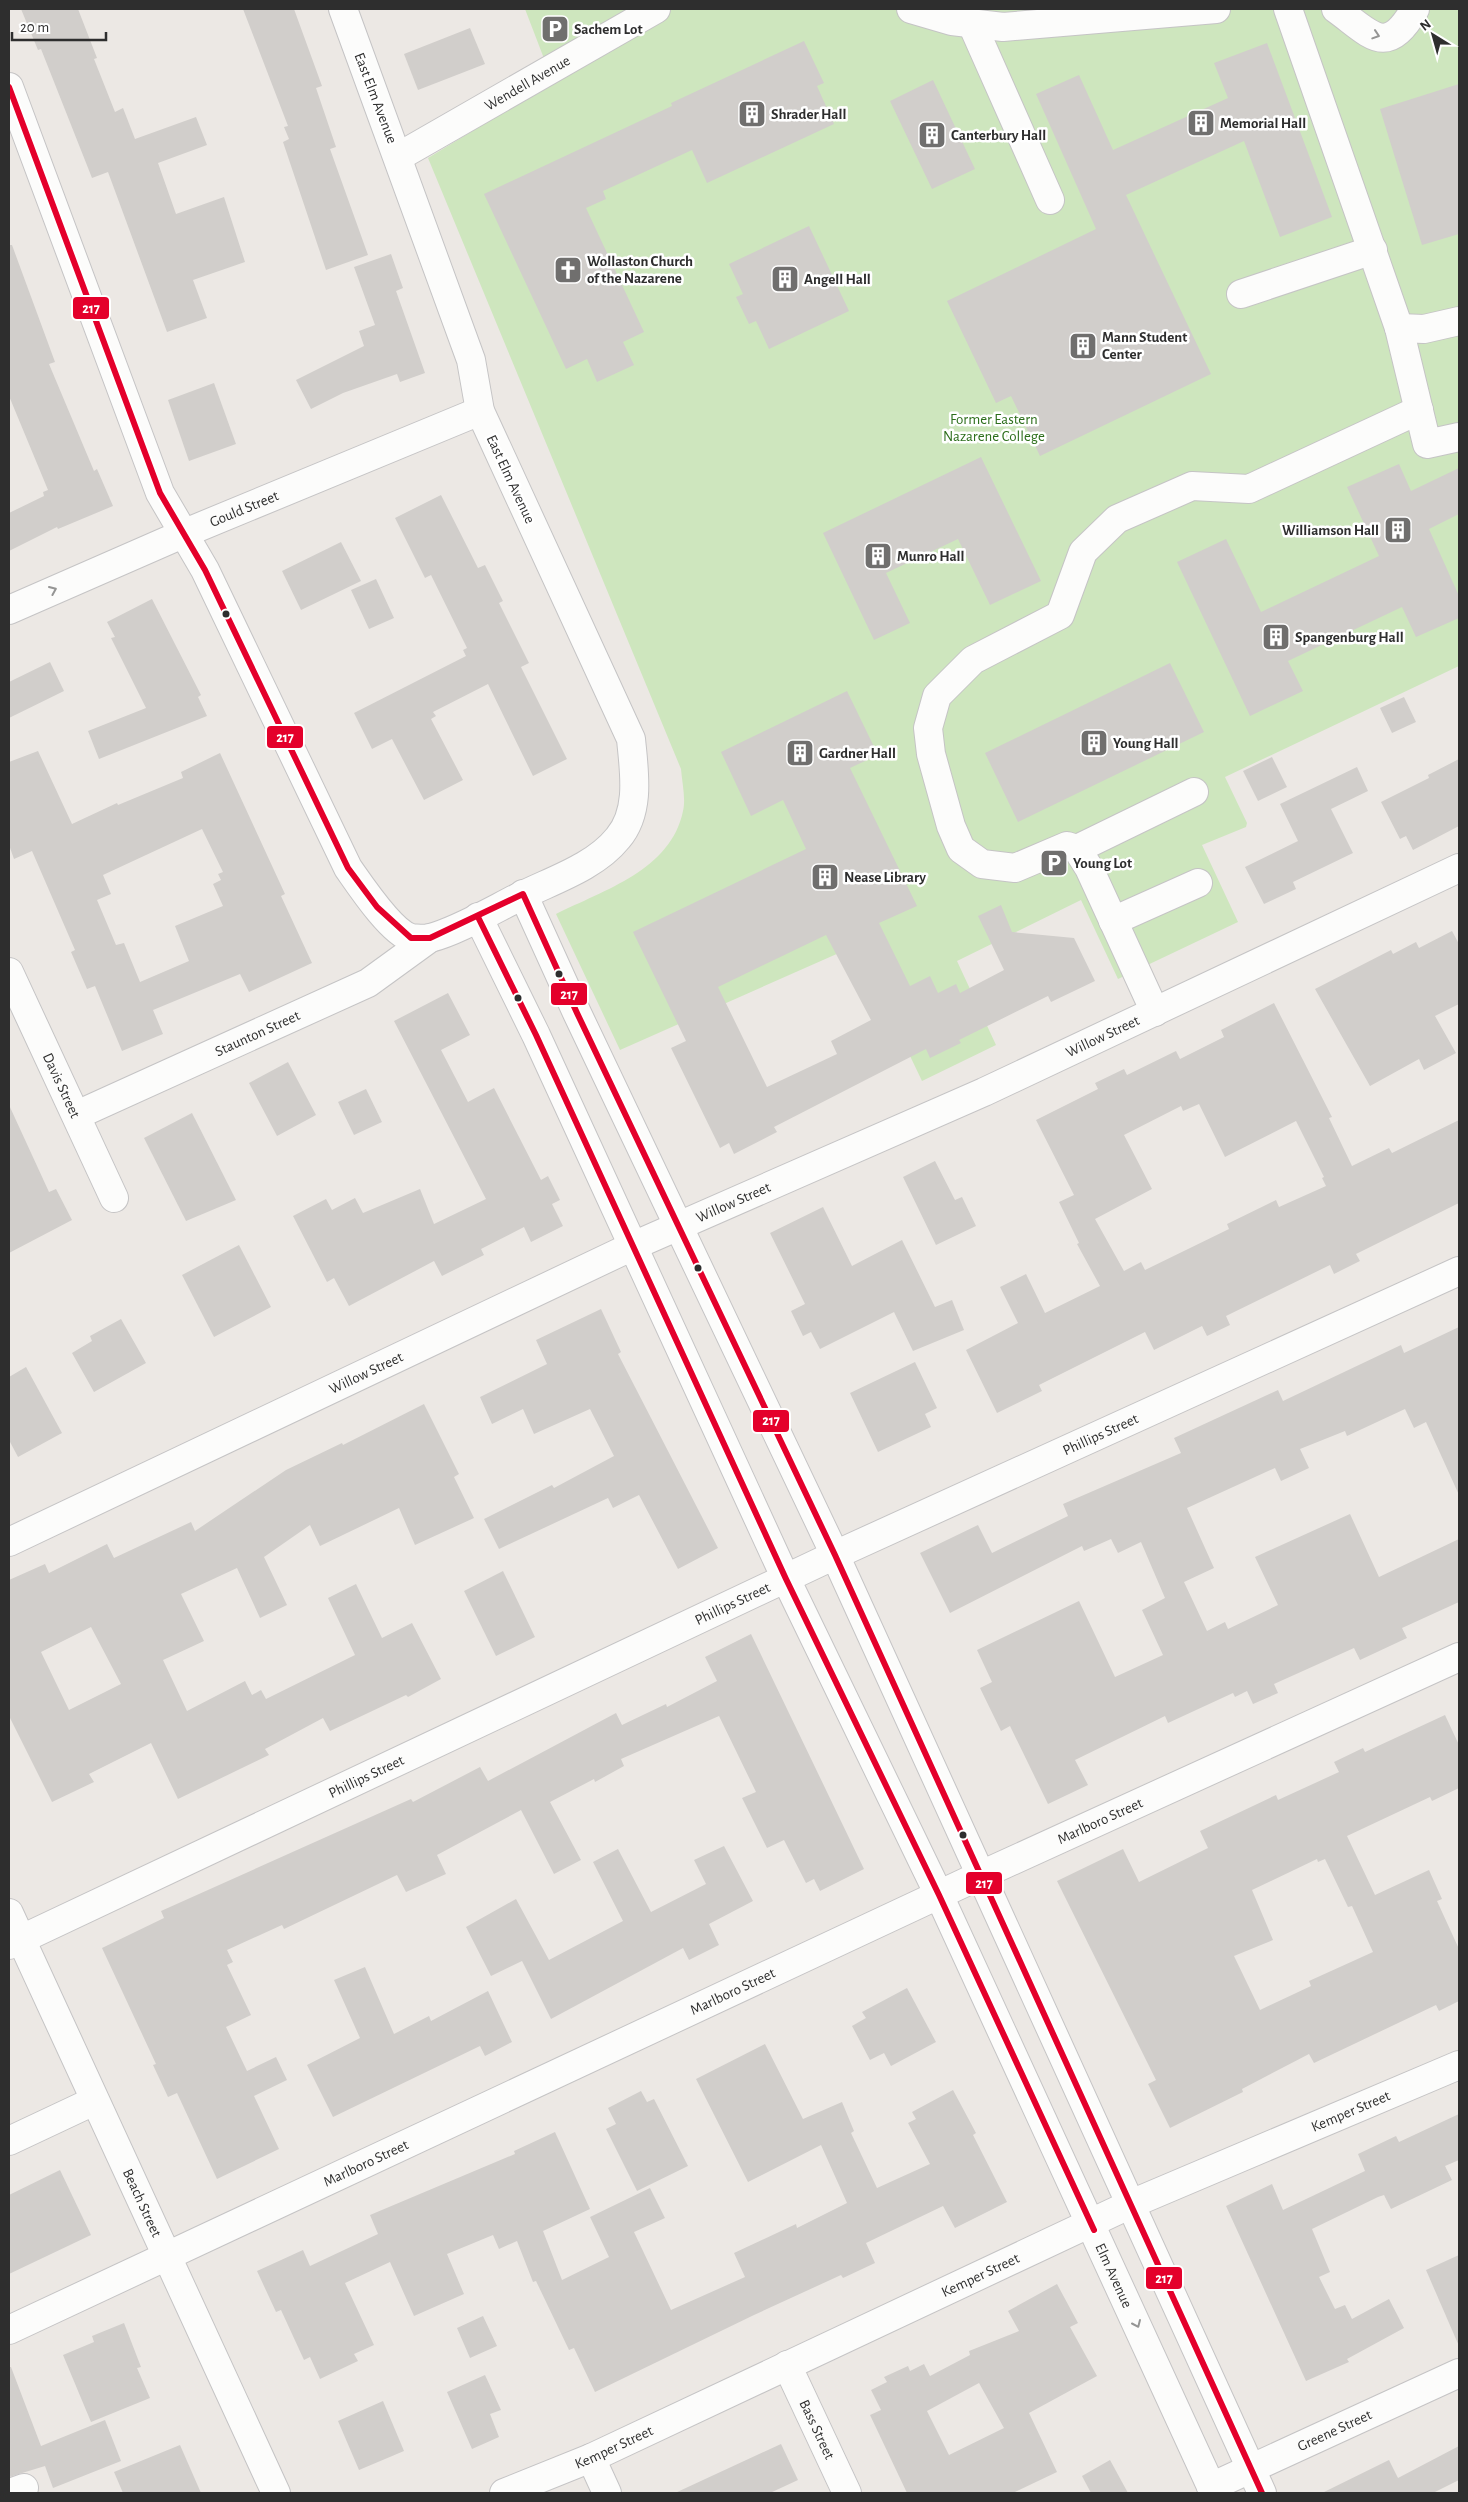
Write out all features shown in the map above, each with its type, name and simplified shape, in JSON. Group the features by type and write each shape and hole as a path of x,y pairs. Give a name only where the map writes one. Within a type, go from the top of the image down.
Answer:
{"street":[{"name":"East Elm Avenue","path":"343,9 471,360 480,411 631,739 635,780 630,817 618,838 595,859 478,917"},
{"path":"911,9 952,21 1003,27 1150,12 1216,9"},
{"path":"1288,9 1374,250 1399,328 1427,444 1459,436"},
{"path":"1336,9 1367,32 1382,38 1394,36 1404,27 1415,9"},
{"name":"Wendell Avenue","path":"398,157 648,11"},
{"path":"972,24 1050,200"},
{"path":"9,87 160,494 185,533 205,570 348,868 370,900 395,926 411,938 430,938"},
{"path":"1241,294 1374,250"},
{"path":"1399,328 1424,329 1459,321"},
{"path":"1155,1012 1089,868 1077,849 1067,846 1015,868 1007,868 982,864 961,849 951,826 931,754 928,728 937,696 973,660 1060,615 1083,552 1116,518 1192,486 1249,489 1419,410"},
{"name":"Gould Street","path":"9,610 185,533 480,411"},
{"path":"1077,849 1194,792"},
{"name":"Willow Street","path":"9,1542 633,1246 984,1092 1459,868"},
{"path":"1113,920 1198,883"},
{"path":"523,894 835,1555 1262,2493"},
{"name":"Staunton Street","path":"77,1115 368,983 430,938 478,917"},
{"name":"Elm Avenue","path":"478,917 536,1035 786,1579 939,1895 1212,2490"},
{"name":"Davis Street","path":"12,987 77,1115 114,1198"},
{"name":"Phillips Street","path":"15,1942 835,1555 1459,1271"},
{"name":"Marlboro Street","path":"9,2330 981,1875 1459,1657"},
{"name":"Beach Street","path":"9,1912 15,1942 94,2101 276,2493"},
{"name":"Kemper Street","path":"517,2491 1131,2204 1459,2065"},
{"path":"9,2141 94,2101"},
{"name":"Bass Street","path":"787,2365 847,2493"},
{"name":"Greene Street","path":"1212,2490 1250,2469 1459,2373"},
{"path":"591,2458 607,2493"}],"green space":[{"name":"Former Eastern Nazarene College","path":"525,9 1459,9 1459,666 1225,777 1247,823 1246,827 1202,845 1238,922 1118,979 1081,900 957,961 996,1045 922,1081 857,945 620,1050 556,914 633,876 665,849 676,831 684,806 681,769 428,158 553,82"}],"building":[{"path":"21,9 78,9 97,58 94,59 115,112 123,108 135,139 196,117 207,145 158,163 176,214 224,197 245,262 193,280 207,318 167,332 108,172 92,178 41,49 38,50"},
{"path":"243,9 294,9 322,86 316,88 336,147 330,149 368,255 326,270 283,142 289,139 284,127 288,126"},
{"path":"470,28 485,64 418,90 404,54"},
{"path":"804,41 824,83 817,86 834,124 707,183 692,150 603,191 606,199 586,208 644,332 623,342 634,365 597,382 587,359 566,369 484,194 672,106 671,103"},
{"path":"1267,43 1332,217 1280,237 1244,141 1126,195 1211,374 1040,456 1011,396 996,403 947,301 1096,229 1036,94 1079,75 1113,150 1228,98 1214,63"},
{"name":"Canterbury Hall","path":"933,80 975,169 932,189 890,101"},
{"path":"1459,84 1459,234 1422,245 1380,109"},
{"name":"Angell Hall","path":"809,226 849,311 769,349 756,321 749,324 736,297 743,294 729,264"},
{"path":"9,245 12,245 55,362 49,364 94,471 97,469 113,506 58,529 57,527 9,551 9,513 44,496 43,492 48,490 9,396"},
{"path":"391,254 403,288 396,291 425,373 400,382 397,374 343,393 311,409 296,380 364,346 359,331 375,325 354,267"},
{"path":"214,383 236,444 189,461 168,400"},
{"name":"Munro Hall","path":"981,457 1041,581 990,605 958,539 886,573 910,623 874,640 823,533"},
{"path":"1399,464 1411,491 1459,468 1459,514 1429,529 1459,596 1459,618 1416,637 1402,607 1288,661 1303,691 1250,716 1177,562 1226,539 1261,612 1379,556 1347,487"},
{"path":"441,495 478,568 485,565 503,601 499,603 529,663 521,667 567,759 533,776 488,684 433,712 436,716 431,719 463,780 424,800 392,739 372,749 354,713 466,656 463,650 467,648 431,575 425,578 395,518"},
{"path":"341,542 361,581 301,610 282,571"},
{"path":"376,579 394,618 369,629 351,590"},
{"path":"152,599 201,695 198,697 207,716 99,759 88,731 146,708 111,638 115,637 107,622"},
{"path":"50,662 64,691 9,718 9,682"},
{"name":"Young Hall","path":"1170,663 1204,732 1018,822 985,753"},
{"path":"847,691 878,755 850,768 917,906 879,923 910,986 930,976 938,993 956,984 960,993 1004,970 978,916 1001,905 1012,932 1074,938 1095,981 1051,1002 1048,996 959,1040 961,1043 930,1058 926,1049 774,1127 777,1132 734,1154 729,1143 720,1148 671,1048 686,1041 633,932 806,849 783,800 751,816 721,752","holes":["826,935 871,1020 831,1041 837,1054 767,1087 718,987"]},
{"path":"1404,697 1416,722 1392,733 1380,708"},
{"path":"38,751 72,824 117,803 118,805 183,778 181,772 220,753 285,894 281,896 312,963 249,992 240,974 153,1010 163,1034 122,1051 95,986 87,989 71,952 75,950 32,851 14,859 9,845 9,762","holes":["202,829 223,872 218,874 221,880 213,884 223,906 175,926 189,961 140,982 124,943 116,945 97,900 111,894 103,875"]},
{"path":"1272,757 1287,787 1258,801 1243,771"},
{"path":"1459,759 1459,826 1413,850 1406,836 1400,839 1381,802 1429,778 1428,775"},
{"path":"1357,767 1368,791 1331,809 1353,853 1293,882 1296,889 1264,904 1245,867 1298,841 1280,804"},
{"path":"1452,931 1459,944 1459,1004 1435,1016 1456,1053 1424,1070 1419,1059 1370,1086 1315,989 1391,950 1393,954 1416,942 1419,948"},
{"path":"448,993 470,1035 441,1050 468,1102 494,1088 541,1180 548,1176 560,1200 552,1204 563,1226 531,1242 524,1227 481,1249 484,1255 442,1276 434,1261 349,1306 334,1278 327,1282 293,1216 326,1199 332,1210 355,1198 363,1213 420,1189 434,1224 486,1199 394,1021"},
{"path":"1274,1003 1332,1117 1329,1118 1352,1166 1389,1148 1392,1153 1459,1120 1459,1203 1356,1254 1360,1261 1334,1274 1330,1265 1226,1316 1230,1325 1207,1336 1202,1326 1154,1350 1145,1332 1039,1385 1042,1391 997,1413 966,1350 1018,1323 1000,1287 1026,1274 1045,1313 1100,1286 1077,1244 1079,1243 1059,1202 1074,1195 1036,1120 1098,1089 1095,1083 1124,1069 1127,1075 1176,1051 1180,1059 1224,1037 1221,1030","holes":["1199,1104 1225,1157 1296,1121 1324,1177 1322,1178 1326,1186 1279,1207 1276,1200 1227,1224 1229,1229 1145,1270 1141,1262 1124,1271 1095,1219 1152,1189 1124,1135 1181,1106 1183,1111"]},
{"path":"288,1062 316,1115 277,1136 249,1083"},
{"path":"366,1089 382,1122 354,1135 338,1102"},
{"path":"9,1105 49,1192 56,1189 72,1220 9,1253"},
{"path":"192,1113 236,1200 186,1221 144,1138"},
{"path":"935,1161 955,1200 962,1197 976,1226 936,1245 903,1177"},
{"path":"823,1207 852,1266 902,1240 935,1307 952,1300 964,1330 913,1351 894,1312 820,1349 811,1332 803,1336 791,1311 805,1304 770,1233"},
{"path":"239,1245 271,1307 214,1337 182,1275"},
{"path":"601,1309 621,1352 618,1354 718,1548 678,1569 639,1495 613,1508 608,1498 499,1549 484,1519 552,1485 554,1488 614,1456 590,1409 534,1434 523,1409 492,1424 480,1397 547,1364 536,1340"},
{"path":"121,1319 146,1363 94,1392 72,1353 92,1341 90,1336"},
{"path":"1459,1327 1459,1495 1426,1422 1414,1428 1405,1409 1347,1436 1345,1431 1300,1449 1309,1468 1281,1481 1275,1468 1187,1508 1214,1568 1184,1582 1207,1631 1225,1622 1228,1629 1278,1605 1255,1557 1350,1514 1379,1577 1459,1539 1459,1602 1402,1628 1407,1638 1360,1660 1354,1648 1274,1684 1278,1693 1253,1704 1247,1691 1235,1697 1233,1693 1168,1723 1165,1716 1075,1760 1088,1785 1048,1804 1010,1726 1001,1731 980,1688 992,1682 977,1650 1079,1601 1115,1677 1163,1655 1142,1610 1165,1598 1141,1542 1118,1553 1111,1539 1084,1551 1082,1546 950,1613 920,1553 978,1525 992,1553 1068,1516 1063,1504 1181,1453 1174,1438 1278,1390 1283,1401 1401,1345 1404,1353"},
{"path":"915,1362 937,1408 925,1414 931,1427 878,1452 850,1393"},
{"path":"26,1367 62,1433 18,1457 9,1440 9,1377"},
{"path":"424,1404 459,1474 454,1477 474,1518 415,1545 399,1508 320,1546 310,1525 264,1557 287,1605 260,1618 237,1568 181,1594 204,1641 163,1660 187,1711 245,1681 252,1695 261,1690 266,1699 355,1655 328,1598 356,1584 382,1638 412,1623 441,1679 408,1697 406,1695 330,1731 323,1718 265,1749 269,1755 178,1799 151,1743 89,1774 94,1782 52,1802 9,1716 9,1580 45,1564 49,1573 107,1544 114,1558 191,1522 195,1531 286,1470 342,1443 343,1445","holes":["91,1627 121,1684 69,1710 41,1652"]},
{"path":"503,1571 535,1637 496,1656 464,1591"},
{"path":"751,1634 864,1869 820,1891 814,1879 806,1883 784,1840 767,1848 742,1798 756,1792 719,1716 621,1759 624,1766 595,1782 594,1779 550,1802 581,1860 554,1874 521,1810 437,1855 446,1874 406,1892 397,1875 284,1929 282,1925 227,1950 233,1962 227,1965 251,2015 226,2027 247,2071 276,2057 287,2080 254,2096 279,2149 217,2179 177,2093 168,2097 153,2065 156,2064 102,1948 164,1918 161,1911 411,1799 413,1802 480,1767 488,1781 616,1713 622,1725 666,1704 667,1707 717,1681 705,1657"},
{"path":"1445,1715 1459,1745 1459,1788 1432,1801 1430,1797 1347,1836 1375,1895 1429,1870 1442,1899 1437,1901 1459,1949 1459,2001 1439,2011 1436,2005 1314,2063 1309,2054 1242,2089 1243,2092 1170,2128 1148,2084 1156,2080 1057,1881 1123,1849 1139,1882 1208,1848 1200,1831 1276,1795 1278,1800 1339,1772 1334,1762 1363,1748 1365,1752","holes":["1317,1859 1318,1862 1325,1859 1348,1907 1352,1906 1373,1952 1309,1981 1311,1986 1260,2010 1234,1956 1273,1940 1252,1890"]},
{"path":"724,1846 753,1901 709,1924 719,1945 689,1960 683,1948 551,2019 522,1961 491,1976 466,1927 516,1899 549,1960 623,1921 593,1862 618,1849 651,1912 706,1884 694,1860"},
{"path":"365,1967 394,2034 429,2016 431,2021 488,1991 512,2042 485,2056 480,2046 333,2117 307,2065 360,2038 334,1980"},
{"path":"907,1988 936,2042 891,2066 884,2053 870,2060 852,2026 866,2018 862,2012"},
{"path":"765,2044 803,2119 842,2102 854,2131 851,2133 877,2188 930,2164 908,2123 916,2119 912,2112 953,2090 976,2133 973,2135 1007,2202 955,2228 943,2206 866,2243 875,2263 843,2278 841,2275 754,2315 595,2392 574,2348 569,2350 536,2281 533,2282 517,2241 499,2249 493,2235 447,2254 464,2294 414,2316 390,2262 345,2283 374,2345 354,2354 358,2361 320,2379 310,2357 304,2360 281,2310 276,2312 257,2271 303,2250 310,2266 378,2234 370,2215 515,2154 514,2151 555,2132 590,2209 543,2231 562,2280 609,2257 590,2217 650,2188 665,2218 634,2232 671,2310 745,2277 734,2253 796,2224 797,2228 847,2203 821,2145 748,2182 696,2079"},
{"path":"641,2091 647,2102 654,2099 688,2166 637,2191 606,2129 616,2124 608,2108"},
{"path":"1459,2114 1459,2160 1445,2166 1452,2180 1391,2209 1384,2195 1378,2197 1312,2229 1330,2272 1319,2277 1335,2309 1345,2305 1352,2319 1389,2299 1404,2328 1347,2359 1349,2362 1306,2381 1226,2206 1272,2184 1283,2210 1365,2171 1358,2154 1396,2136 1399,2142"},
{"path":"60,2170 91,2235 9,2274 9,2195"},
{"path":"1459,2255 1459,2346 1426,2270"},
{"path":"1057,2284 1078,2323 1070,2327 1097,2376 1029,2413 1057,2472 1013,2493 907,2493 870,2415 881,2410 871,2390 887,2382 884,2377 908,2366 910,2371 924,2364 930,2376 970,2355 969,2351 1019,2331 1008,2311","holes":["979,2383 1004,2428 949,2455 927,2411"]},
{"path":"483,2316 497,2346 470,2358 457,2328"},
{"path":"124,2323 141,2367 137,2368 150,2398 91,2422 63,2355 94,2342 92,2336"},
{"path":"9,2367 11,2367 41,2446 105,2420 121,2461 53,2488 45,2466 9,2477"},
{"path":"485,2375 501,2410 490,2414 499,2437 472,2449 447,2392"},
{"path":"383,2401 404,2451 359,2470 338,2421"},
{"path":"781,2444 798,2480 770,2493 675,2493"},
{"path":"180,2445 201,2493 123,2493 114,2472"},
{"path":"1459,2446 1459,2480 1433,2493 1322,2493 1389,2460 1398,2478"},
{"path":"1110,2460 1128,2493 1091,2493 1082,2476"}],"transit line":[{"name":"217","path":"9,87 160,493 205,570 348,868 377,907 411,938 430,938 523,894 577,1013 835,1555 1262,2493"},
{"name":"217","path":"478,917 536,1035 786,1579 939,1895 1094,2230"}],"place":[{"name":"Sachem Lot","path":"555,29"},
{"name":"Shrader Hall","path":"752,114"},
{"name":"Memorial Hall","path":"1201,123"},
{"name":"Canterbury Hall","path":"932,135"},
{"name":"Wollaston Church of the Nazarene","path":"568,270"},
{"name":"Angell Hall","path":"785,279"},
{"name":"Mann Student Center","path":"1083,346"},
{"name":"Williamson Hall","path":"1398,530"},
{"name":"Munro Hall","path":"878,556"},
{"name":"Spangenburg Hall","path":"1276,637"},
{"name":"Young Hall","path":"1094,743"},
{"name":"Gardner Hall","path":"800,753"},
{"name":"Young Lot","path":"1054,863"},
{"name":"Nease Library","path":"825,877"}]}
